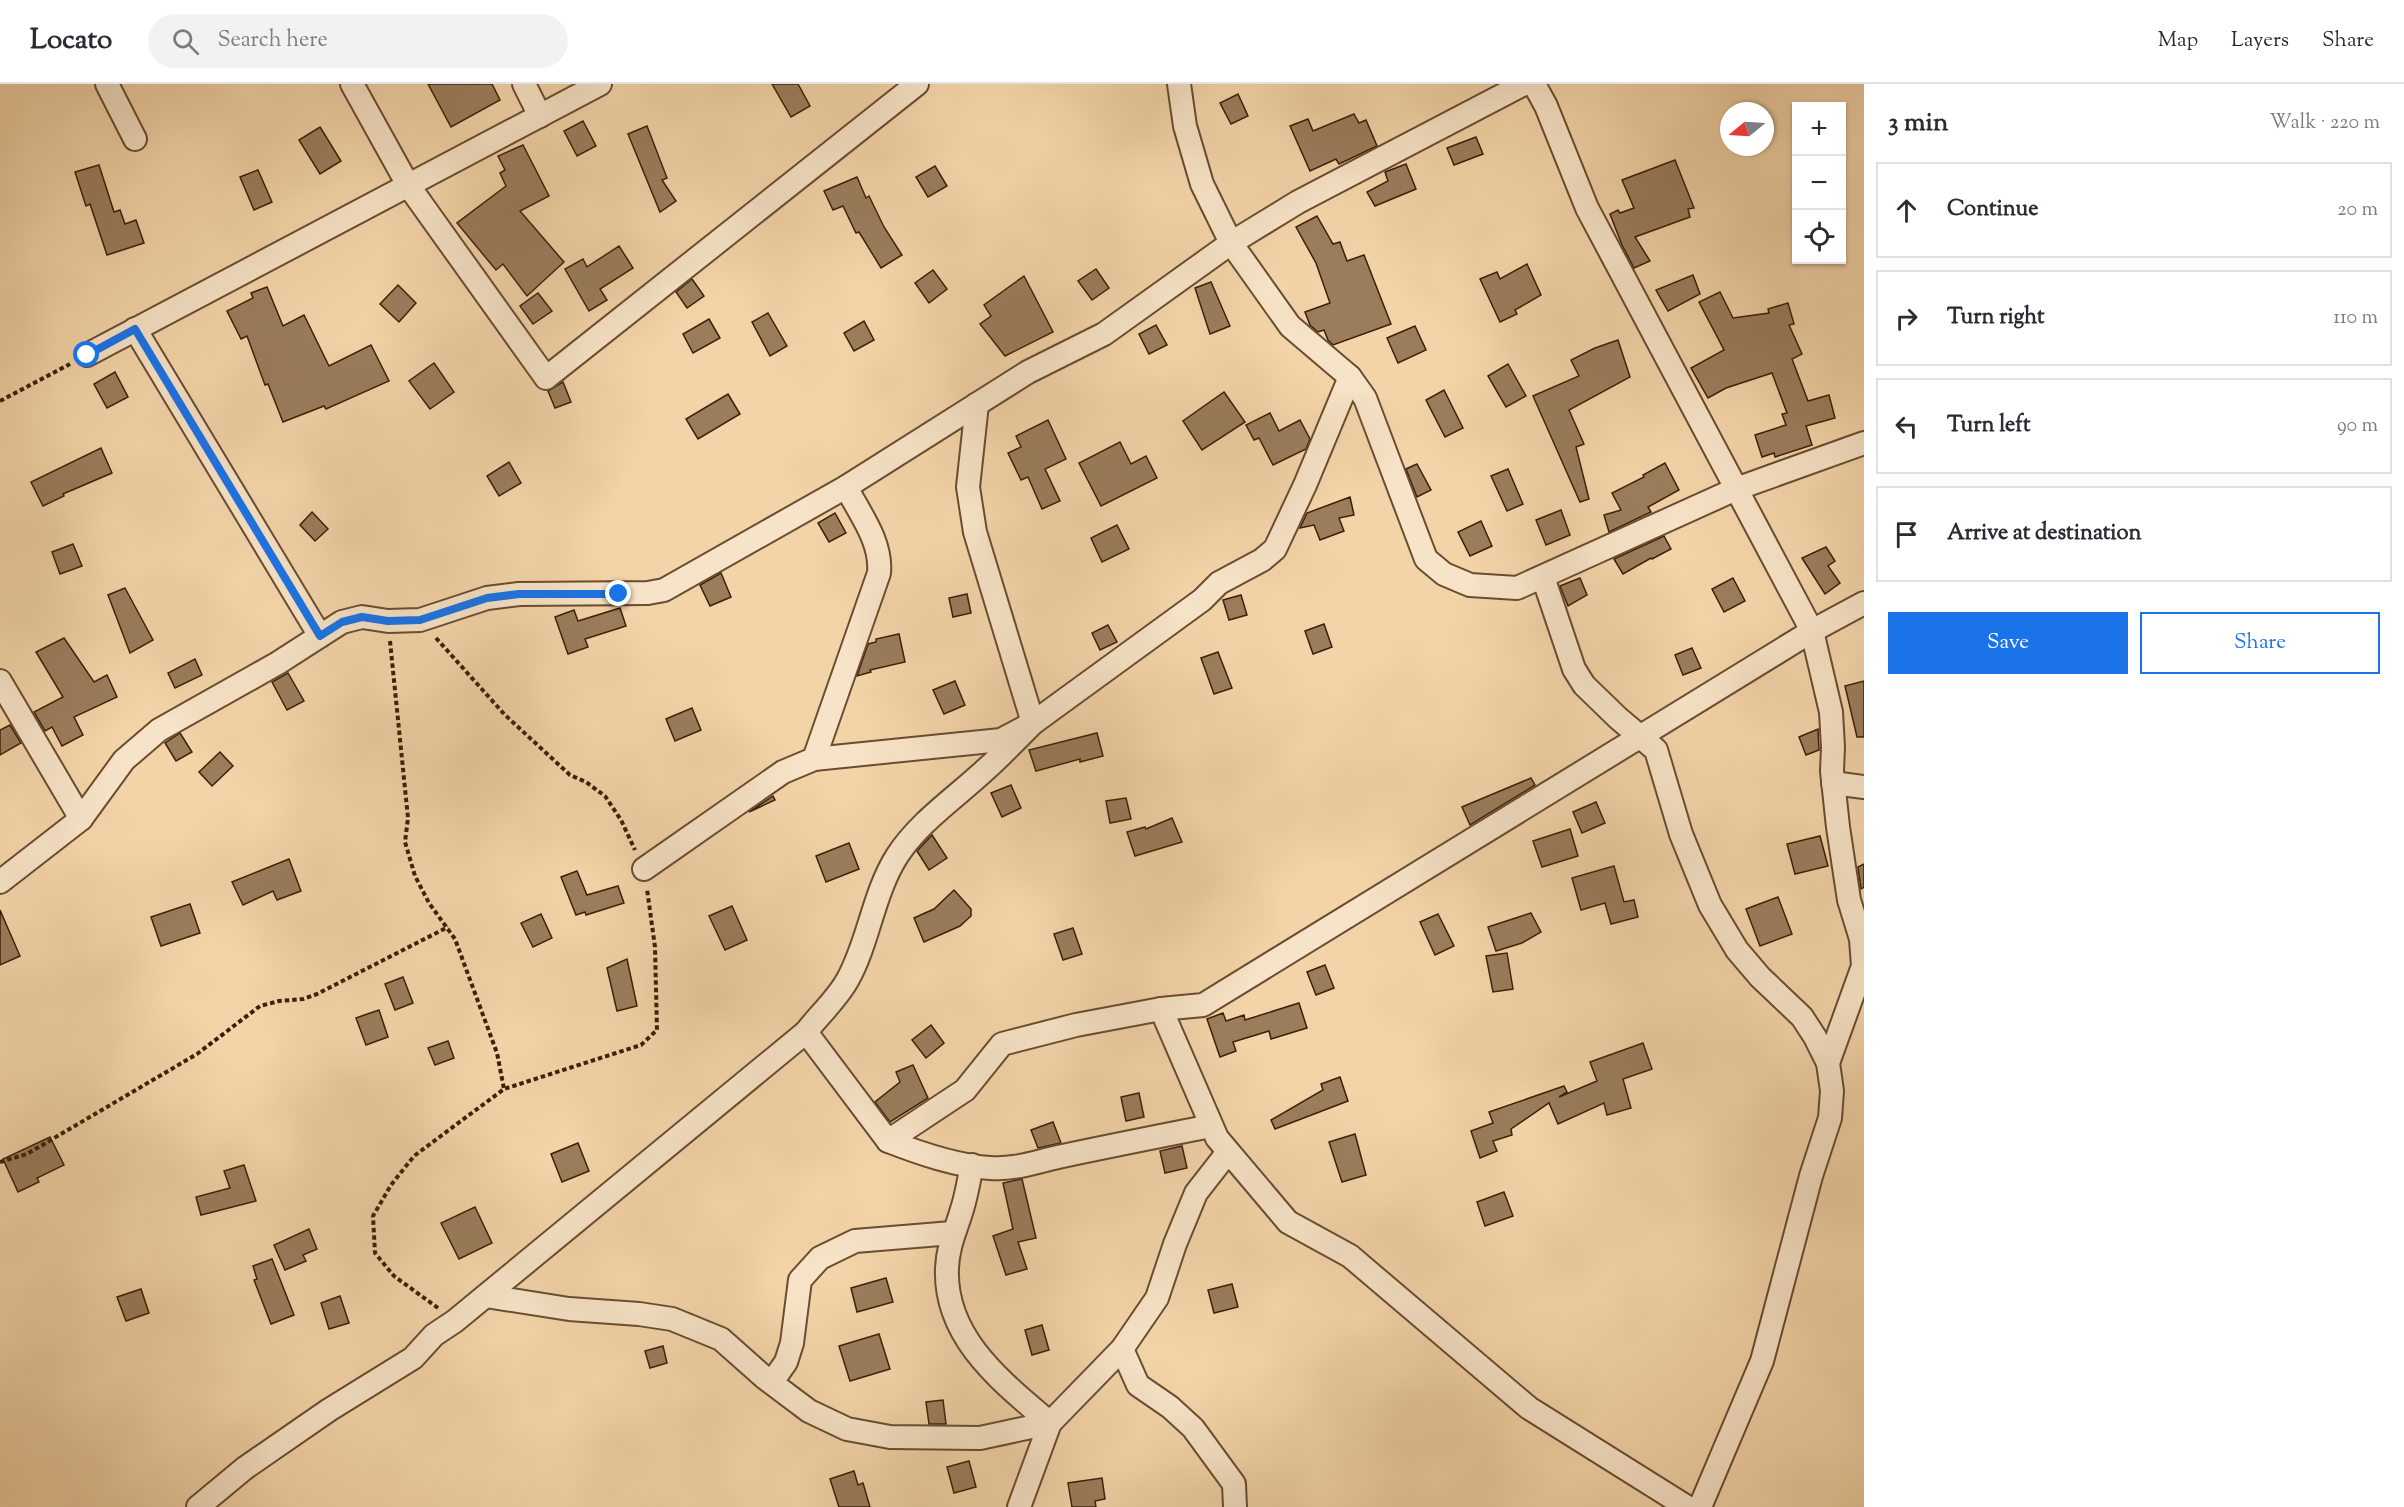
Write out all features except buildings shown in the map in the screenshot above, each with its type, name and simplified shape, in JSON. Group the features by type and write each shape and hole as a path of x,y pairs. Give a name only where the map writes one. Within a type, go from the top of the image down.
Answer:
{"street":[{"path":"107,84 135,139"},
{"path":"352,84 408,185 546,378 913,85"},
{"path":"524,84 540,116"},
{"path":"87,355 600,84"},
{"path":"1179,84 1185,126 1202,184 1231,243 1290,326 1350,377 1365,398 1426,559 1444,574 1470,585 1517,588 1736,489 1864,443"},
{"path":"0,882 81,819 124,760 159,730 278,663 342,622 362,617 388,621 420,620 487,598 519,594 648,593 664,590 846,487 1028,372 1104,334 1231,243 1298,202 1524,84"},
{"path":"1534,84 1546,106 1587,208 1812,632 1831,712 1833,783 1849,900 1859,917 1863,966 1828,1063"},
{"path":"135,329 320,636"},
{"path":"198,1507 245,1468 329,1410 412,1358 434,1335 456,1321 806,1032 848,981 872,913 897,856 925,823 959,790 983,772 1033,723 1202,600 1219,583 1262,560 1275,549 1305,485 1350,377"},
{"path":"977,404 968,487 975,532 1033,723"},
{"path":"814,759 879,573 880,559 877,546 846,487"},
{"path":"1543,577 1574,669 1584,685 1617,718 1656,750 1681,834 1710,905 1737,950 1802,1017 1828,1063 1832,1091 1830,1118 1811,1176 1762,1361 1700,1507"},
{"path":"888,1141 965,1090 1002,1044 1076,1024 1161,1009 1203,1005 1640,736 1864,603"},
{"path":"0,681 81,819"},
{"path":"644,869 783,772 814,759 1000,740 1033,723"},
{"path":"1833,783 1864,787"},
{"path":"1161,1009 1216,1138 1288,1222 1350,1256 1529,1408 1687,1507"},
{"path":"806,1032 888,1141 912,1150 972,1165 1014,1168 1056,1157 1211,1126"},
{"path":"1019,1507 1050,1423 1122,1349 1157,1298 1175,1244 1196,1193 1228,1152"},
{"path":"972,1165 963,1208 952,1233 947,1269 951,1300 961,1332 992,1373 1050,1423"},
{"path":"772,1382 786,1362 792,1343 800,1281 820,1258 855,1242 952,1233"},
{"path":"486,1296 569,1309 672,1319 721,1339 809,1411 847,1429 890,1437 980,1438 1050,1423"},
{"path":"1122,1349 1138,1385 1170,1407 1193,1428 1234,1484 1235,1507"}],"path":[{"path":"0,401 87,355"},
{"path":"420,620 505,715 570,775 586,782 605,796 621,820 644,869 655,947 657,1030 641,1046 504,1089 414,1156 391,1185 373,1216 375,1252 394,1276 456,1321"},
{"path":"388,621 408,818 405,842 415,876 429,903 456,939 497,1053 504,1089"},
{"path":"0,1162 27,1154 197,1054 260,1006 279,1001 303,999 317,994 448,927"}],"route":[{"path":"87,355 135,329 320,636 342,622 362,617 388,621 420,620 487,598 519,594 619,594"}]}
